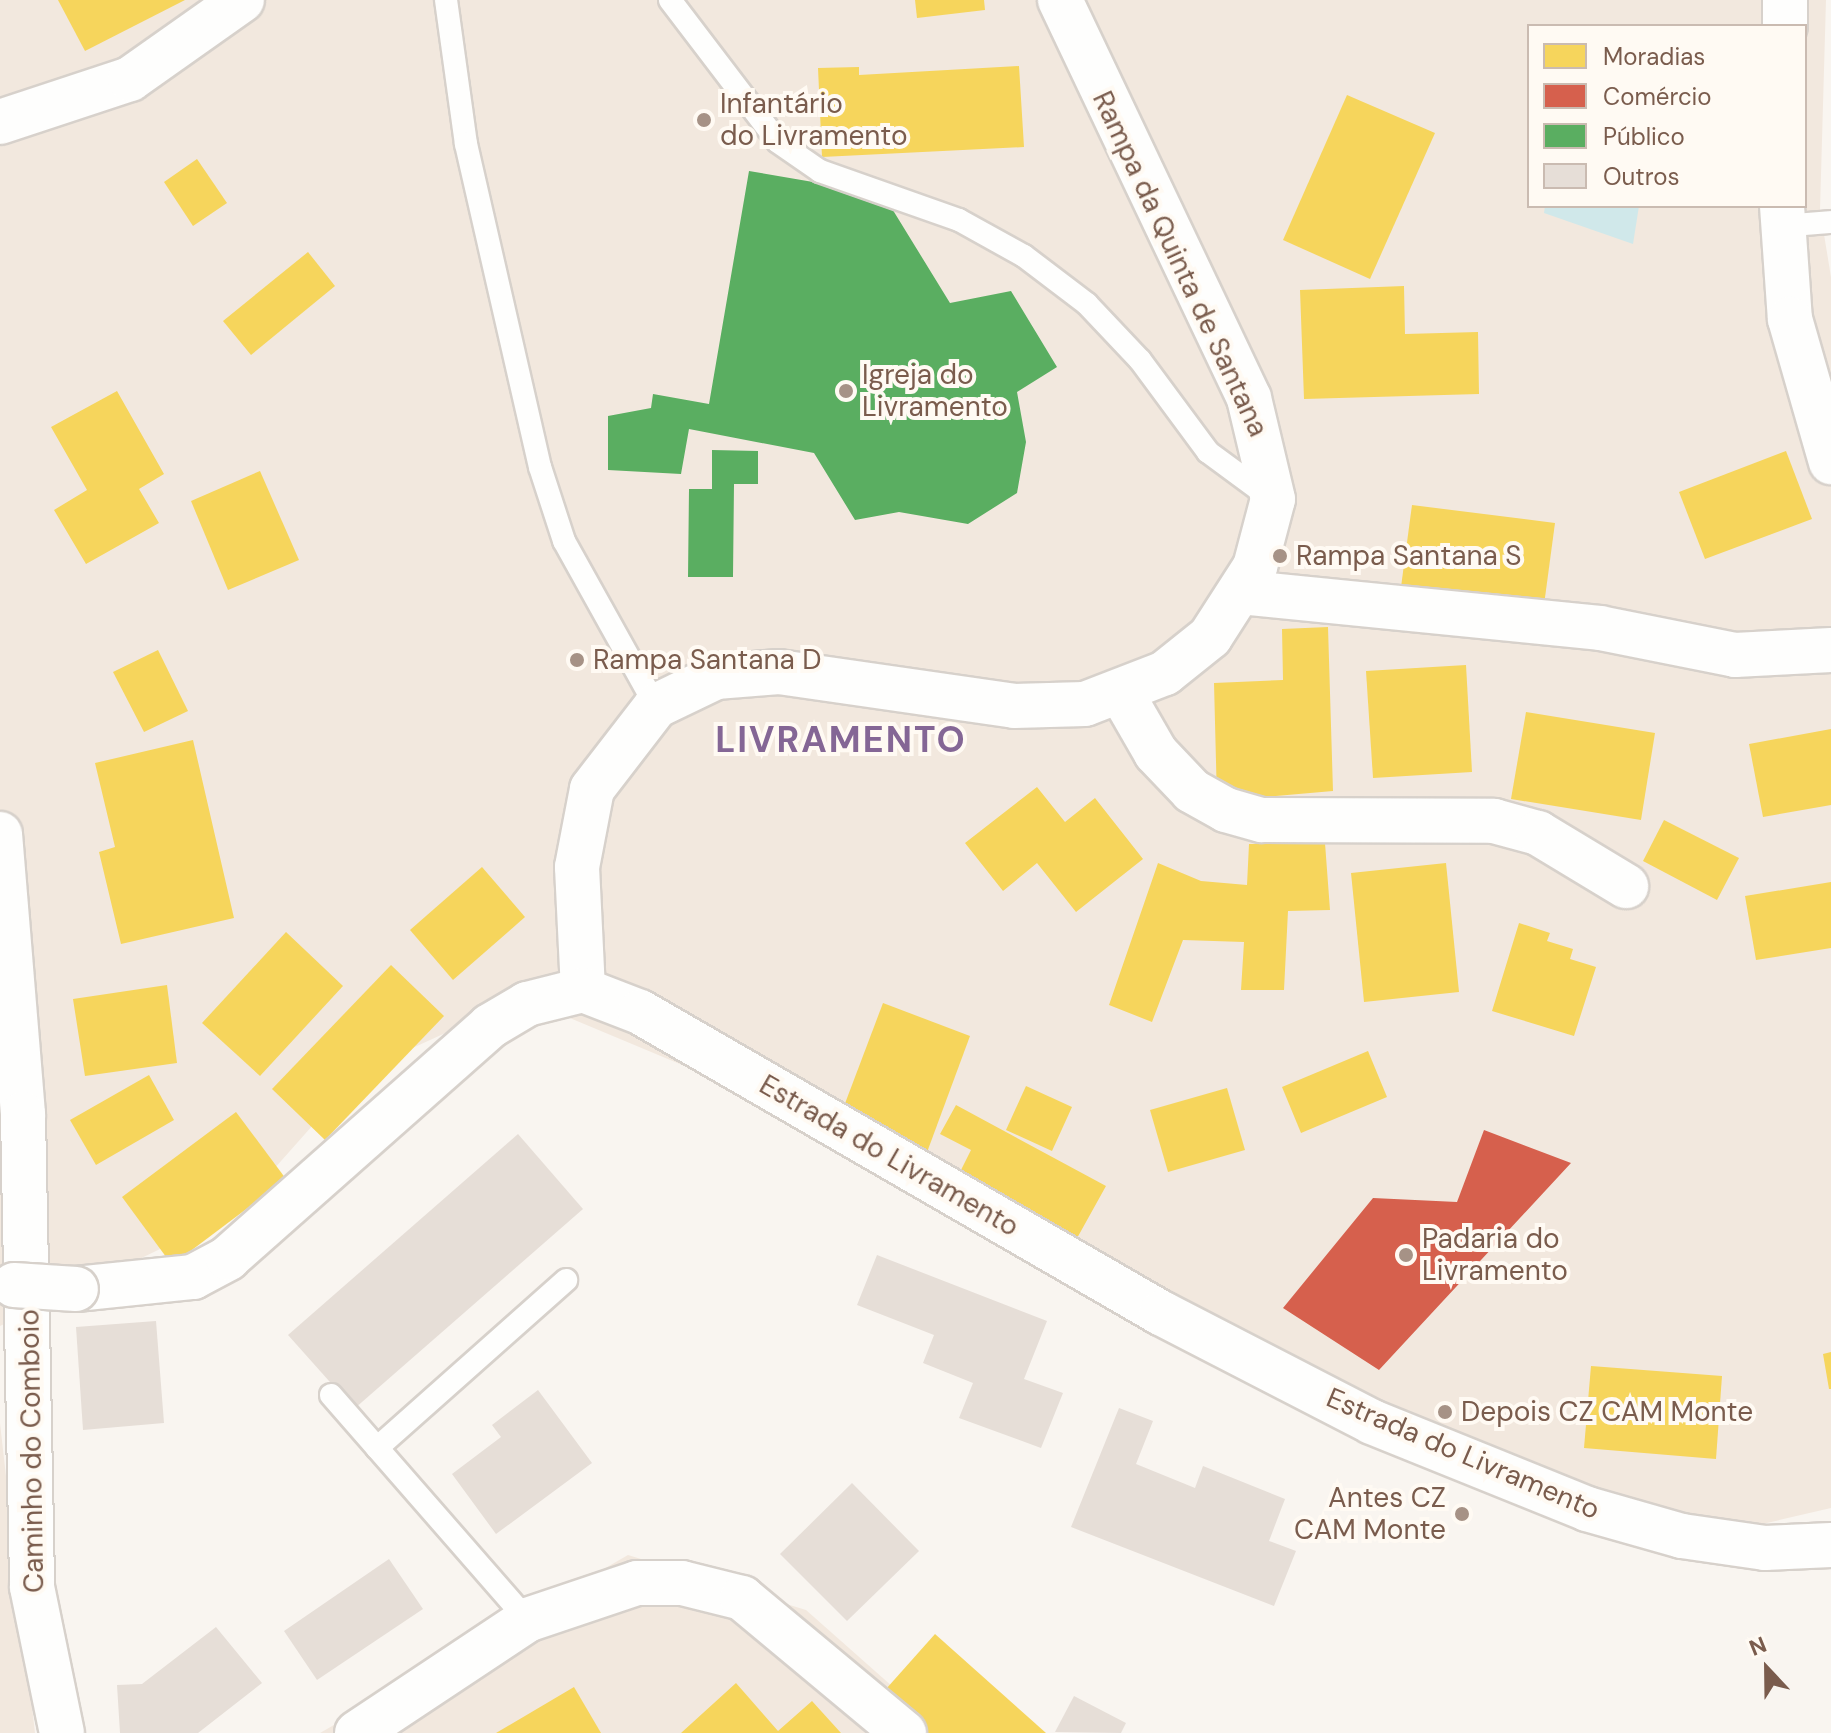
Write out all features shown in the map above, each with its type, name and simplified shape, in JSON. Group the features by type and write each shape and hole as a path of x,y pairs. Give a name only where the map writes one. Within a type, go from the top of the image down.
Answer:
{"street":[{"path":"0,122 130,79 242,0"},
{"name":"Rampa da Quinta de Santana","path":"1060,0 1249,398 1273,499"},
{"path":"1785,0 1785,24"},
{"path":"1782,216 1790,319 1831,462"},
{"path":"14,1277 76,1289 193,1277 228,1258 490,1026 527,1004 583,990 577,867 592,789 656,706 716,677 779,672 1014,706 1085,704 1122,694 1210,637 1240,592 1273,499"},
{"path":"1240,592 1600,628 1735,655 1831,650"},
{"path":"1122,694 1156,753 1192,791 1226,810 1262,820 1494,821 1538,833 1626,886"},
{"name":"Caminho do Comboio","path":"0,834 12,1121 14,1277 32,1587 62,1733"},
{"name":"Estrada do Livramento","path":"583,990 640,1012 1161,1313 1372,1422 1587,1509 1682,1536 1765,1548 1831,1545"},
{"path":"357,1733 527,1620 637,1583 682,1583 742,1598 904,1733"}],"lane":[{"path":"446,0 466,144 540,467 564,541 656,706"},
{"path":"670,0 778,142 820,171 959,220 1024,256 1087,304 1140,360 1208,452 1273,499"},
{"path":"1782,216 1831,222"},
{"path":"377,1448 566,1280"},
{"path":"331,1395 527,1620"}],"shaded area":[{"path":"0,0 1826,0 1820,210 1831,277 1831,1508 1758,1525 1495,1486 687,1067 522,998 360,1072 235,1213 0,1326"},
{"path":"0,1423 35,1733 0,1733"},
{"path":"628,1555 806,1610 945,1733 320,1733"}],"water":[{"path":"1545,208 1639,208 1633,244 1544,213"}],"building: Moradias":[{"path":"58,0 185,0 85,51"},
{"path":"915,0 984,0 985,10 917,18"},
{"path":"1019,66 1024,147 822,157 818,68 859,67 859,75"},
{"path":"1347,95 1435,133 1370,279 1283,240"},
{"path":"197,159 227,203 193,226 164,182"},
{"path":"308,252 335,286 251,355 223,321"},
{"path":"1404,286 1405,334 1478,332 1479,394 1304,399 1300,290"},
{"path":"117,391 164,474 139,489 159,523 86,564 54,510 87,490 51,427"},
{"path":"1786,451 1812,519 1705,559 1679,492"},
{"path":"260,471 299,560 228,590 191,501"},
{"path":"1412,505 1555,523 1544,605 1401,587"},
{"path":"1328,627 1333,791 1217,801 1214,683 1283,680 1282,629"},
{"path":"158,650 188,711 144,732 113,672"},
{"path":"1466,665 1472,772 1373,778 1366,671"},
{"path":"1526,712 1655,733 1641,820 1511,799"},
{"path":"1831,729 1831,805 1763,817 1749,744"},
{"path":"193,740 234,918 121,944 99,852 115,847 95,763"},
{"path":"1037,787 1065,822 1095,798 1143,859 1076,912 1037,863 1003,891 965,843"},
{"path":"1664,820 1739,858 1717,900 1643,861"},
{"path":"1325,843 1330,910 1288,911 1284,990 1241,990 1244,942 1183,940 1152,1022 1109,1005 1158,863 1201,881 1247,885 1249,844"},
{"path":"1446,863 1459,992 1364,1002 1351,873"},
{"path":"482,867 525,917 453,980 410,930"},
{"path":"1831,882 1831,948 1756,960 1745,896"},
{"path":"1519,923 1550,933 1547,941 1573,949 1570,959 1596,967 1574,1036 1492,1011"},
{"path":"286,932 343,986 260,1076 202,1023"},
{"path":"391,965 444,1016 325,1140 272,1089"},
{"path":"167,985 177,1063 85,1076 73,999"},
{"path":"883,1003 970,1036 926,1155 838,1122"},
{"path":"1368,1051 1387,1097 1301,1133 1282,1087"},
{"path":"149,1075 174,1120 96,1165 70,1120"},
{"path":"1026,1086 1072,1107 1052,1151 1006,1130"},
{"path":"1227,1088 1245,1150 1168,1172 1150,1110"},
{"path":"956,1105 1106,1186 1076,1240 958,1176 971,1150 940,1134"},
{"path":"236,1112 286,1179 172,1265 122,1197"},
{"path":"1831,1352 1831,1389 1829,1389 1823,1354"},
{"path":"1591,1366 1722,1376 1716,1459 1584,1448"},
{"path":"935,1634 1046,1733 918,1733 878,1698"},
{"path":"736,1683 778,1731 812,1701 841,1733 681,1733"},
{"path":"574,1687 601,1733 496,1733"}],"building: Comércio":[{"name":"Padaria do Livramento","path":"1484,1130 1571,1163 1379,1370 1283,1308 1373,1198 1457,1202"}],"building: Público":[{"name":"Igreja do Livramento","path":"749,171 883,194 950,303 1011,291 1057,367 1017,392 1026,442 1017,493 968,524 899,512 855,520 814,453 689,429 681,474 608,470 608,416 651,408 653,394 709,404"},
{"path":"712,450 758,451 758,484 734,484 733,577 688,577 689,489 712,489"}],"building: Outros":[{"path":"518,1134 583,1209 354,1409 288,1335"},
{"path":"877,1255 1047,1321 1024,1379 1063,1393 1041,1448 959,1418 973,1383 923,1363 934,1335 857,1305"},
{"path":"156,1321 164,1423 83,1430 76,1327"},
{"path":"538,1390 592,1463 496,1534 452,1474 501,1437 492,1425"},
{"path":"1119,1408 1153,1421 1136,1464 1195,1488 1203,1466 1285,1499 1269,1541 1296,1551 1274,1606 1071,1527"},
{"path":"852,1483 919,1551 847,1621 780,1554"},
{"path":"389,1559 423,1609 317,1680 284,1631"},
{"path":"216,1627 262,1683 198,1733 120,1733 117,1685 142,1684"},
{"path":"1074,1696 1126,1723 1121,1733 1055,1732"}],"place":[{"name":"Infantário do Livramento","path":"704,120"},
{"name":"Igreja do Livramento","path":"846,391"},
{"name":"Rampa Santana S","path":"1280,556"},
{"name":"Rampa Santana D","path":"577,660"},
{"name":"Padaria do Livramento","path":"1406,1255"},
{"name":"Depois CZ CAM Monte","path":"1445,1412"},
{"name":"Antes CZ CAM Monte","path":"1462,1514"}],"district":[{"name":"LIVRAMENTO","path":"841,740"}]}
